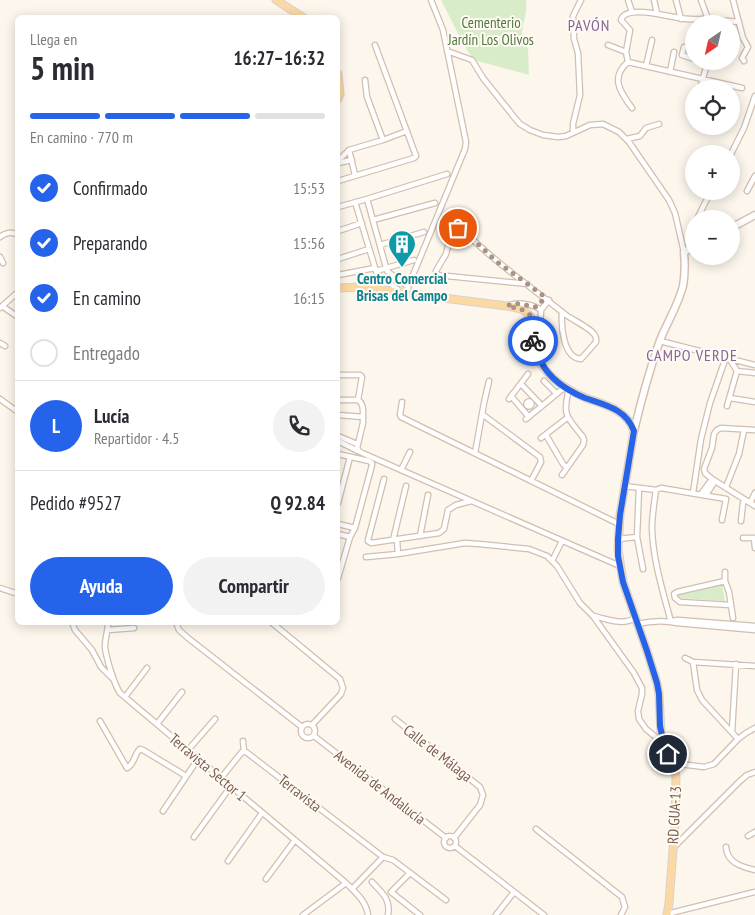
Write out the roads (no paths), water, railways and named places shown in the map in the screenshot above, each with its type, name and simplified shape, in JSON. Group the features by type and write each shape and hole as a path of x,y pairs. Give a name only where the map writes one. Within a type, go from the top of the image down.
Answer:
{"main road":[{"path":"276,0 299,15"},
{"path":"340,288 362,287 406,291 521,309 531,316 533,320 534,350 542,365 553,378 579,395 618,410 628,420 634,431"},
{"name":"RD GUA-13","path":"634,431 624,486 618,539 623,582 658,689 660,726 676,782 669,914"}],"street":[{"path":"406,291 465,150 466,142 443,30 431,0"},
{"path":"573,133 573,124 580,95 578,53 574,39 573,16 581,0"},
{"path":"628,0 632,12"},
{"path":"654,0 657,14"},
{"path":"676,0 681,19"},
{"path":"702,0 706,15"},
{"path":"733,0 737,15"},
{"path":"628,62 626,52 630,30 621,20 624,15 632,12 685,19"},
{"path":"740,26 748,47 742,58 744,62"},
{"path":"646,66 652,40"},
{"path":"340,180 416,157 375,45"},
{"path":"608,45 626,52"},
{"path":"684,48 682,55 685,56"},
{"path":"447,51 472,60 483,78 520,124 530,130 542,135 558,137 566,136 590,125 603,124 619,132 627,139 669,200 685,239"},
{"path":"670,72 674,52"},
{"path":"628,62 742,88"},
{"path":"628,62 621,68 618,79 621,91 632,108"},
{"path":"703,79 705,70"},
{"path":"365,80 367,97 383,140"},
{"path":"736,145 744,128 755,96"},
{"path":"627,139 640,136 646,128 659,124"},
{"path":"340,160 349,150 407,131"},
{"path":"349,150 355,175"},
{"path":"340,162 352,160"},
{"path":"340,206 447,174"},
{"path":"747,191 755,176"},
{"path":"367,199 387,269 406,291"},
{"path":"355,202 375,269 381,277 406,291"},
{"path":"373,220 435,204"},
{"path":"740,223 755,215"},
{"path":"340,230 362,223"},
{"path":"526,284 437,275 436,271 446,254 452,230 462,229 490,256 547,299 562,312 592,332 596,336 595,343 581,359 573,357 565,344 562,312"},
{"path":"0,237 10,232 15,233"},
{"path":"380,244 424,232"},
{"path":"340,258 369,249"},
{"path":"0,256 3,262"},
{"path":"340,275 387,269 414,260"},
{"path":"634,431 660,341 683,286 685,265"},
{"path":"381,277 387,269"},
{"path":"15,295 1,307 15,316"},
{"path":"534,350 540,331 539,308 547,299"},
{"path":"507,306 514,303 539,308"},
{"path":"660,341 755,365"},
{"path":"0,343 5,346"},
{"path":"728,358 737,371 755,372"},
{"path":"693,492 701,439 710,403 728,358"},
{"path":"737,360 743,372"},
{"path":"727,406 737,371"},
{"path":"528,374 510,398 542,406"},
{"path":"340,375 360,375 362,379 358,400"},
{"path":"475,453 489,380"},
{"path":"544,381 556,393"},
{"path":"521,384 529,404 535,412"},
{"path":"529,404 528,418 556,393 567,388 567,418 584,440 583,445 562,475"},
{"path":"730,398 755,402"},
{"path":"0,399 15,410"},
{"path":"340,400 358,400"},
{"path":"358,400 361,402 363,417 358,451"},
{"path":"402,402 401,417 619,524"},
{"path":"482,414 540,457 541,462 531,481"},
{"path":"340,415 363,417"},
{"path":"567,418 544,437 567,468"},
{"path":"755,430 721,428 717,430 714,434 712,448 704,468 704,472 714,480 755,506"},
{"path":"726,487 739,454 744,430"},
{"path":"340,437 358,444"},
{"path":"340,438 358,451 620,566"},
{"path":"401,470 410,452"},
{"path":"340,454 372,463 355,528 350,537 340,571"},
{"path":"340,495 350,457"},
{"path":"384,479 368,542 371,543 441,532 444,529 448,510 456,505 471,501"},
{"path":"704,494 714,480"},
{"path":"398,554 395,540 406,486"},
{"path":"624,486 693,492 726,499 722,520"},
{"path":"639,488 637,537 643,569"},
{"path":"656,490 652,531 664,598 671,622"},
{"path":"750,503 755,493"},
{"path":"420,536 428,495"},
{"path":"741,521 744,500"},
{"path":"340,524 355,528"},
{"path":"340,534 350,537"},
{"path":"618,539 637,537"},
{"path":"743,538 755,538 755,548"},
{"path":"552,560 562,541"},
{"path":"366,557 460,544 529,549 547,556 552,560 580,603 592,616 634,673 642,688 638,711 639,720 652,735 664,744"},
{"path":"725,572 725,581 729,592 733,618"},
{"path":"664,598 675,596 677,592 725,581"},
{"path":"0,588 15,593"},
{"path":"675,596 680,602 730,606"},
{"path":"592,616 621,622 649,621 755,628"},
{"path":"73,625 74,630 92,650 101,667 114,680"},
{"name":"Terravista Sector 1","path":"108,625 105,644 118,690 352,889"},
{"path":"177,625 179,630 188,638 302,727"},
{"path":"275,625 340,679 343,688 341,694 312,725"},
{"path":"108,630 134,628"},
{"path":"685,658 693,662 755,666"},
{"path":"693,662 697,690 702,700 738,740"},
{"path":"732,732 736,664"},
{"path":"125,697 147,668"},
{"path":"157,724 182,692"},
{"path":"188,750 215,718"},
{"name":"Calle de Málaga","path":"395,719 480,787 483,795 480,804 454,838"},
{"path":"100,721 127,768 132,764 137,751 140,749 186,776"},
{"path":"302,727 307,724 312,725"},
{"path":"302,727 301,732 305,737 310,738 314,736 315,731 312,725"},
{"path":"672,763 704,767 714,764 738,740 755,728"},
{"name":"Avenida de Andalucía","path":"314,736 446,838"},
{"path":"221,778 244,752 244,740"},
{"name":"Terravista","path":"244,752 383,857 393,860 446,900"},
{"path":"163,811 198,759"},
{"path":"673,848 747,775 755,772"},
{"path":"194,837 231,786"},
{"path":"228,861 262,813"},
{"path":"536,829 622,897 625,907 621,915"},
{"path":"748,836 755,832"},
{"path":"446,838 454,838 455,846 449,848 446,846 444,843 446,838"},
{"path":"266,879 295,840"},
{"path":"455,846 544,915"},
{"path":"726,847 728,857 742,867 755,870"},
{"path":"368,915 365,903 352,889 383,857"},
{"path":"410,873 391,892 420,915"},
{"path":"372,882 387,898 388,915"},
{"path":"303,915 346,883"},
{"path":"496,915 514,892"},
{"path":"669,914 755,892"}],"place":[{"name":"Centro Comercial Brisas del Campo","path":"402,268"}],"district":[{"name":"PAVÓN","path":"589,25"},
{"name":"CAMPO VERDE","path":"692,355"}],"park label":[{"name":"Cementerio Jardín Los Olivos","path":"491,30"}]}
